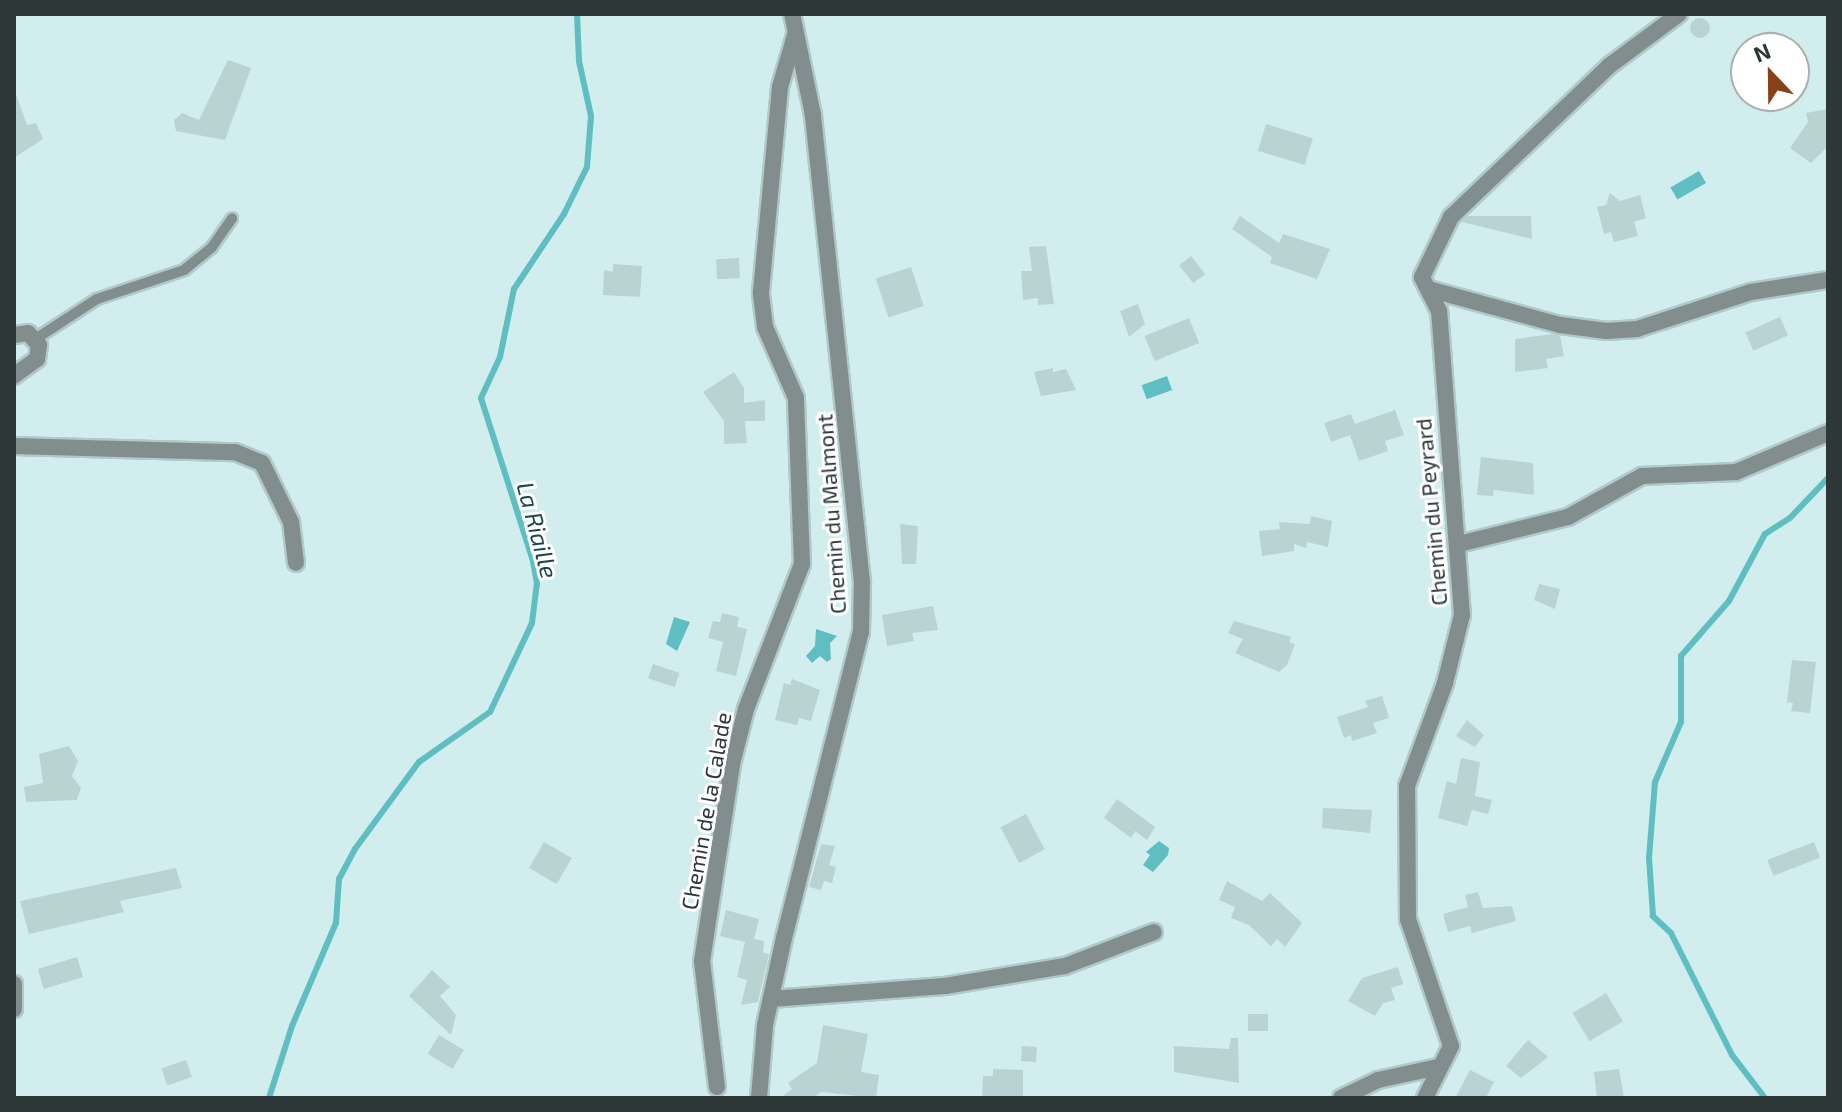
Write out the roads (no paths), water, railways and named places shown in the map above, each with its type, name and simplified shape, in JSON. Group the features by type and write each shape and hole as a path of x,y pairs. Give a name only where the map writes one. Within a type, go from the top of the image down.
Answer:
{"street":[{"name":"Chemin du Malmont","path":"759,1098 771,999 861,632 862,582 813,115 792,14"},
{"name":"Chemin du Peyrard","path":"1425,1098 1451,1046 1408,919 1407,786 1445,683 1462,615 1439,311 1432,290 1422,277 1451,217 1609,66 1679,14"},
{"name":"Chemin de la Calade","path":"713,1094 702,961 732,764 746,709 802,564 796,398 765,327 761,292 780,87 796,33"},
{"path":"1432,290 1560,325 1607,331 1649,326 1751,292 1828,280"},
{"path":"14,335 28,333 34,340 37,359 14,376"},
{"path":"1459,544 1568,517 1642,476 1736,472 1828,433"},
{"path":"14,446 235,452 262,463 291,522 296,563"},
{"path":"771,999 945,986 1065,966 1154,932"},
{"path":"14,984 14,1009"},
{"path":"1341,1098 1378,1080 1438,1067"}],"lane":[{"path":"34,340 97,299 184,270 212,247 232,218"}],"water":[{"path":"1699,171 1706,183 1677,200 1670,188"},
{"path":"1167,376 1172,390 1147,399 1142,385"},
{"path":"674,617 690,622 677,651 666,644"},
{"path":"816,629 837,636 830,643 831,659 827,662 820,656 812,663 806,656 815,646"},
{"path":"1159,841 1169,848 1168,855 1153,872 1143,865 1150,855 1146,852"}],"waterway":[{"name":"La Riaille","path":"269,1098 292,1026 336,923 339,879 355,849 419,762 490,712 532,623 537,584 533,561 481,398 500,357 514,289 564,214 587,167 591,116 579,61 577,14"},
{"path":"1765,1098 1732,1055 1671,933 1653,916 1649,858 1655,782 1681,722 1681,656 1729,601 1765,534 1790,518 1828,478"}]}
